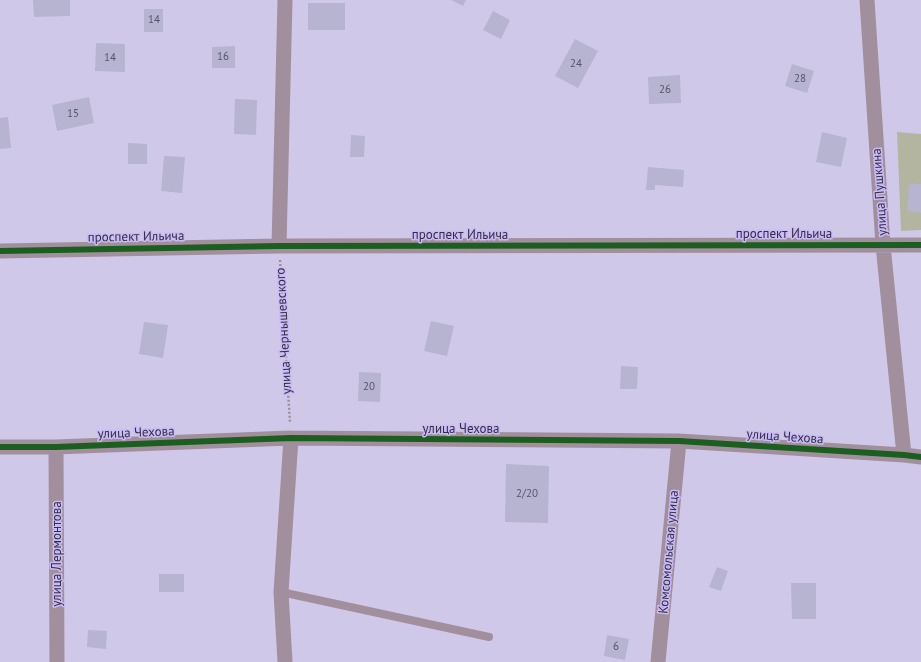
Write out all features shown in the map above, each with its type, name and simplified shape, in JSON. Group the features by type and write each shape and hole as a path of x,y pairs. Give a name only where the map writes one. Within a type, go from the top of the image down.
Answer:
{"street":[{"path":"279,246 285,0"},
{"name":"улица Пушкина","path":"867,0 883,245 904,455"},
{"name":"проспект Ильича","path":"0,250 279,246 921,245"},
{"path":"285,662 281,592 291,438"},
{"name":"улица Чехова","path":"0,447 56,447 291,438 679,441 921,457"},
{"name":"Комсомольская улица","path":"658,662 679,441"},
{"name":"улица Лермонтова","path":"56,447 57,662"}],"lane":[{"path":"281,592 489,637"}],"green space":[{"path":"897,132 921,134 921,230 901,231"}],"building":[{"path":"33,0 70,0 70,16 34,17"},
{"path":"451,0 466,0 463,6"},
{"path":"308,3 345,3 345,30 308,30"},
{"path":"144,9 163,9 163,32 144,32"},
{"path":"493,11 510,20 501,39 483,30"},
{"path":"575,39 598,51 578,88 555,76"},
{"path":"96,43 125,44 125,72 95,71"},
{"path":"235,46 235,68 212,68 212,47"},
{"path":"792,64 814,71 807,93 785,86"},
{"path":"680,75 681,103 649,104 648,77"},
{"path":"89,97 94,123 57,131 52,105"},
{"path":"235,99 257,100 256,135 234,134"},
{"path":"8,117 11,148 0,149 0,118"},
{"path":"822,132 847,138 841,167 816,162"},
{"path":"351,135 365,136 364,157 350,157"},
{"path":"128,143 147,144 147,164 128,164"},
{"path":"164,156 185,157 182,193 161,191"},
{"path":"648,167 684,170 683,187 655,185 655,190 646,190"},
{"path":"909,183 921,184 921,213 907,211"},
{"path":"431,321 454,326 447,356 424,351"},
{"path":"144,322 168,325 163,358 139,354"},
{"path":"621,366 638,367 637,389 620,389"},
{"path":"359,372 381,373 380,402 358,401"},
{"path":"506,464 549,466 548,523 505,522"},
{"path":"717,567 728,571 721,591 709,587"},
{"path":"159,574 184,574 184,592 159,592"},
{"path":"791,583 816,583 816,619 792,619"},
{"path":"88,630 107,631 106,649 87,647"},
{"path":"607,635 629,639 625,660 604,656"}],"cycle path":[{"path":"0,251 279,246 921,245"},
{"path":"0,447 56,447 291,438 679,441 921,457"}]}
